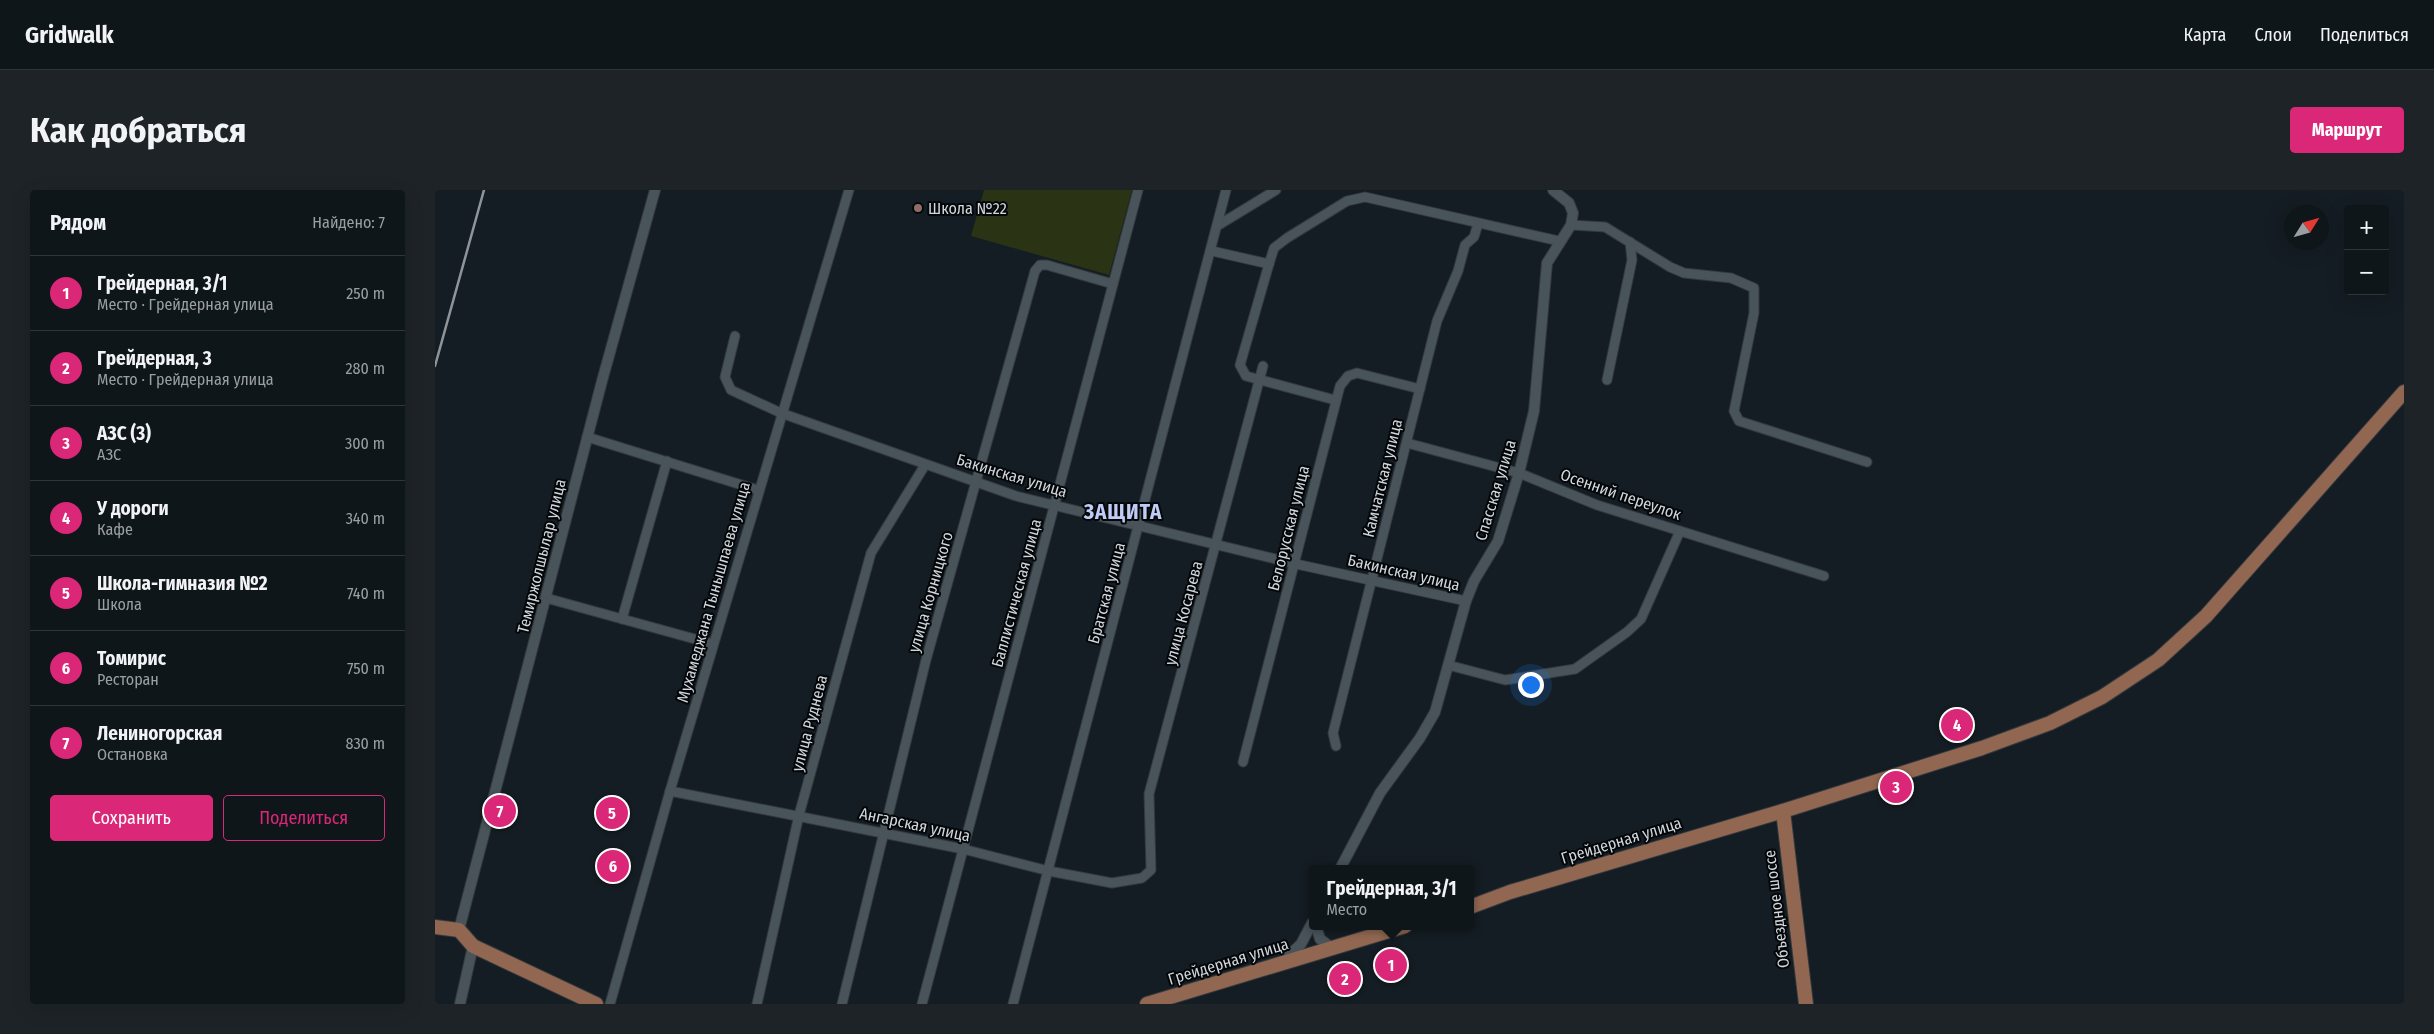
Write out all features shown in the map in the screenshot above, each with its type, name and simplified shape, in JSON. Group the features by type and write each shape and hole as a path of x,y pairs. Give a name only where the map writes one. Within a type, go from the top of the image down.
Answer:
{"main road":[{"name":"Грейдерная улица","path":"1474,905 1510,892 1783,811 1982,748 2050,723 2103,697 2158,660 2206,616 2404,392"},
{"name":"Объездное шоссе","path":"1783,811 1806,1004"},
{"path":"435,927 459,930 473,946 590,1003"},
{"name":"Грейдерная улица","path":"1147,1004 1392,930"}],"street":[{"name":"Темиржолшылар улица","path":"459,930 587,437 655,190"},
{"name":"Мухамеджана Тынышпаева улица","path":"610,1004 669,791 849,190"},
{"name":"Баллистическая улица","path":"922,1004 1138,190"},
{"name":"Братская улица","path":"1013,1004 1212,251 1226,190"},
{"path":"1217,226 1276,190"},
{"path":"1553,190 1569,203 1573,213 1571,225 1605,227 1671,267 1684,272 1731,278 1754,288 1754,312 1733,411 1739,421 1867,462"},
{"path":"1335,400 1246,376 1241,365 1274,248 1287,238 1347,201 1365,197 1559,242"},
{"name":"Камчатская улица","path":"1336,746 1333,733 1437,321 1458,271 1465,245 1474,237 1478,224"},
{"name":"Спасская улица","path":"1343,865 1380,793 1421,738 1430,720 1466,601 1474,581 1498,541 1519,473 1534,411 1547,263 1571,225"},
{"path":"1607,380 1632,260 1630,242"},
{"path":"1212,251 1269,264"},
{"name":"улица Корницкого","path":"842,1004 926,660 1035,271 1040,266 1047,265 1113,284"},
{"name":"Бакинская улица","path":"735,336 725,377 731,390 781,413 1016,496 1296,564 1466,601"},
{"name":"улица Косарева","path":"1151,870 1149,794 1263,366"},
{"name":"Белорусская улица","path":"1243,762 1296,564 1335,400 1341,386 1348,376 1357,373 1420,389"},
{"path":"587,437 758,490"},
{"name":"Осенний переулок","path":"1407,443 1519,473 1597,505 1824,576"},
{"path":"622,619 667,461"},
{"name":"улица Руднева","path":"757,1004 799,815 871,553 925,465"},
{"path":"1448,665 1505,680 1575,669 1627,632 1641,618 1680,531"},
{"path":"545,598 713,644"},
{"name":"Ангарская улица","path":"669,791 883,832 963,849 1049,871 1112,883 1142,878 1151,870"},
{"path":"1280,964 1301,944 1309,929"},
{"path":"1317,930 1320,939 1332,948"},
{"path":"459,1004 473,946"}],"green space":[{"path":"984,190 1132,190 1109,275 971,236"}],"railway":[{"path":"435,366 484,190"}],"place":[{"name":"Школа №22","path":"918,208"},
{"name":"У дороги","path":"1957,725"},
{"name":"АЗС (3)","path":"1896,787"},
{"name":"Лениногорская","path":"500,811"},
{"name":"Школа-гимназия №2","path":"612,813"},
{"name":"Томирис","path":"613,866"},
{"name":"Грейдерная, 3/1","path":"1391,965"},
{"name":"Грейдерная, 3","path":"1345,979"}],"district":[{"name":"ЗАЩИТА","path":"1123,512"}]}
